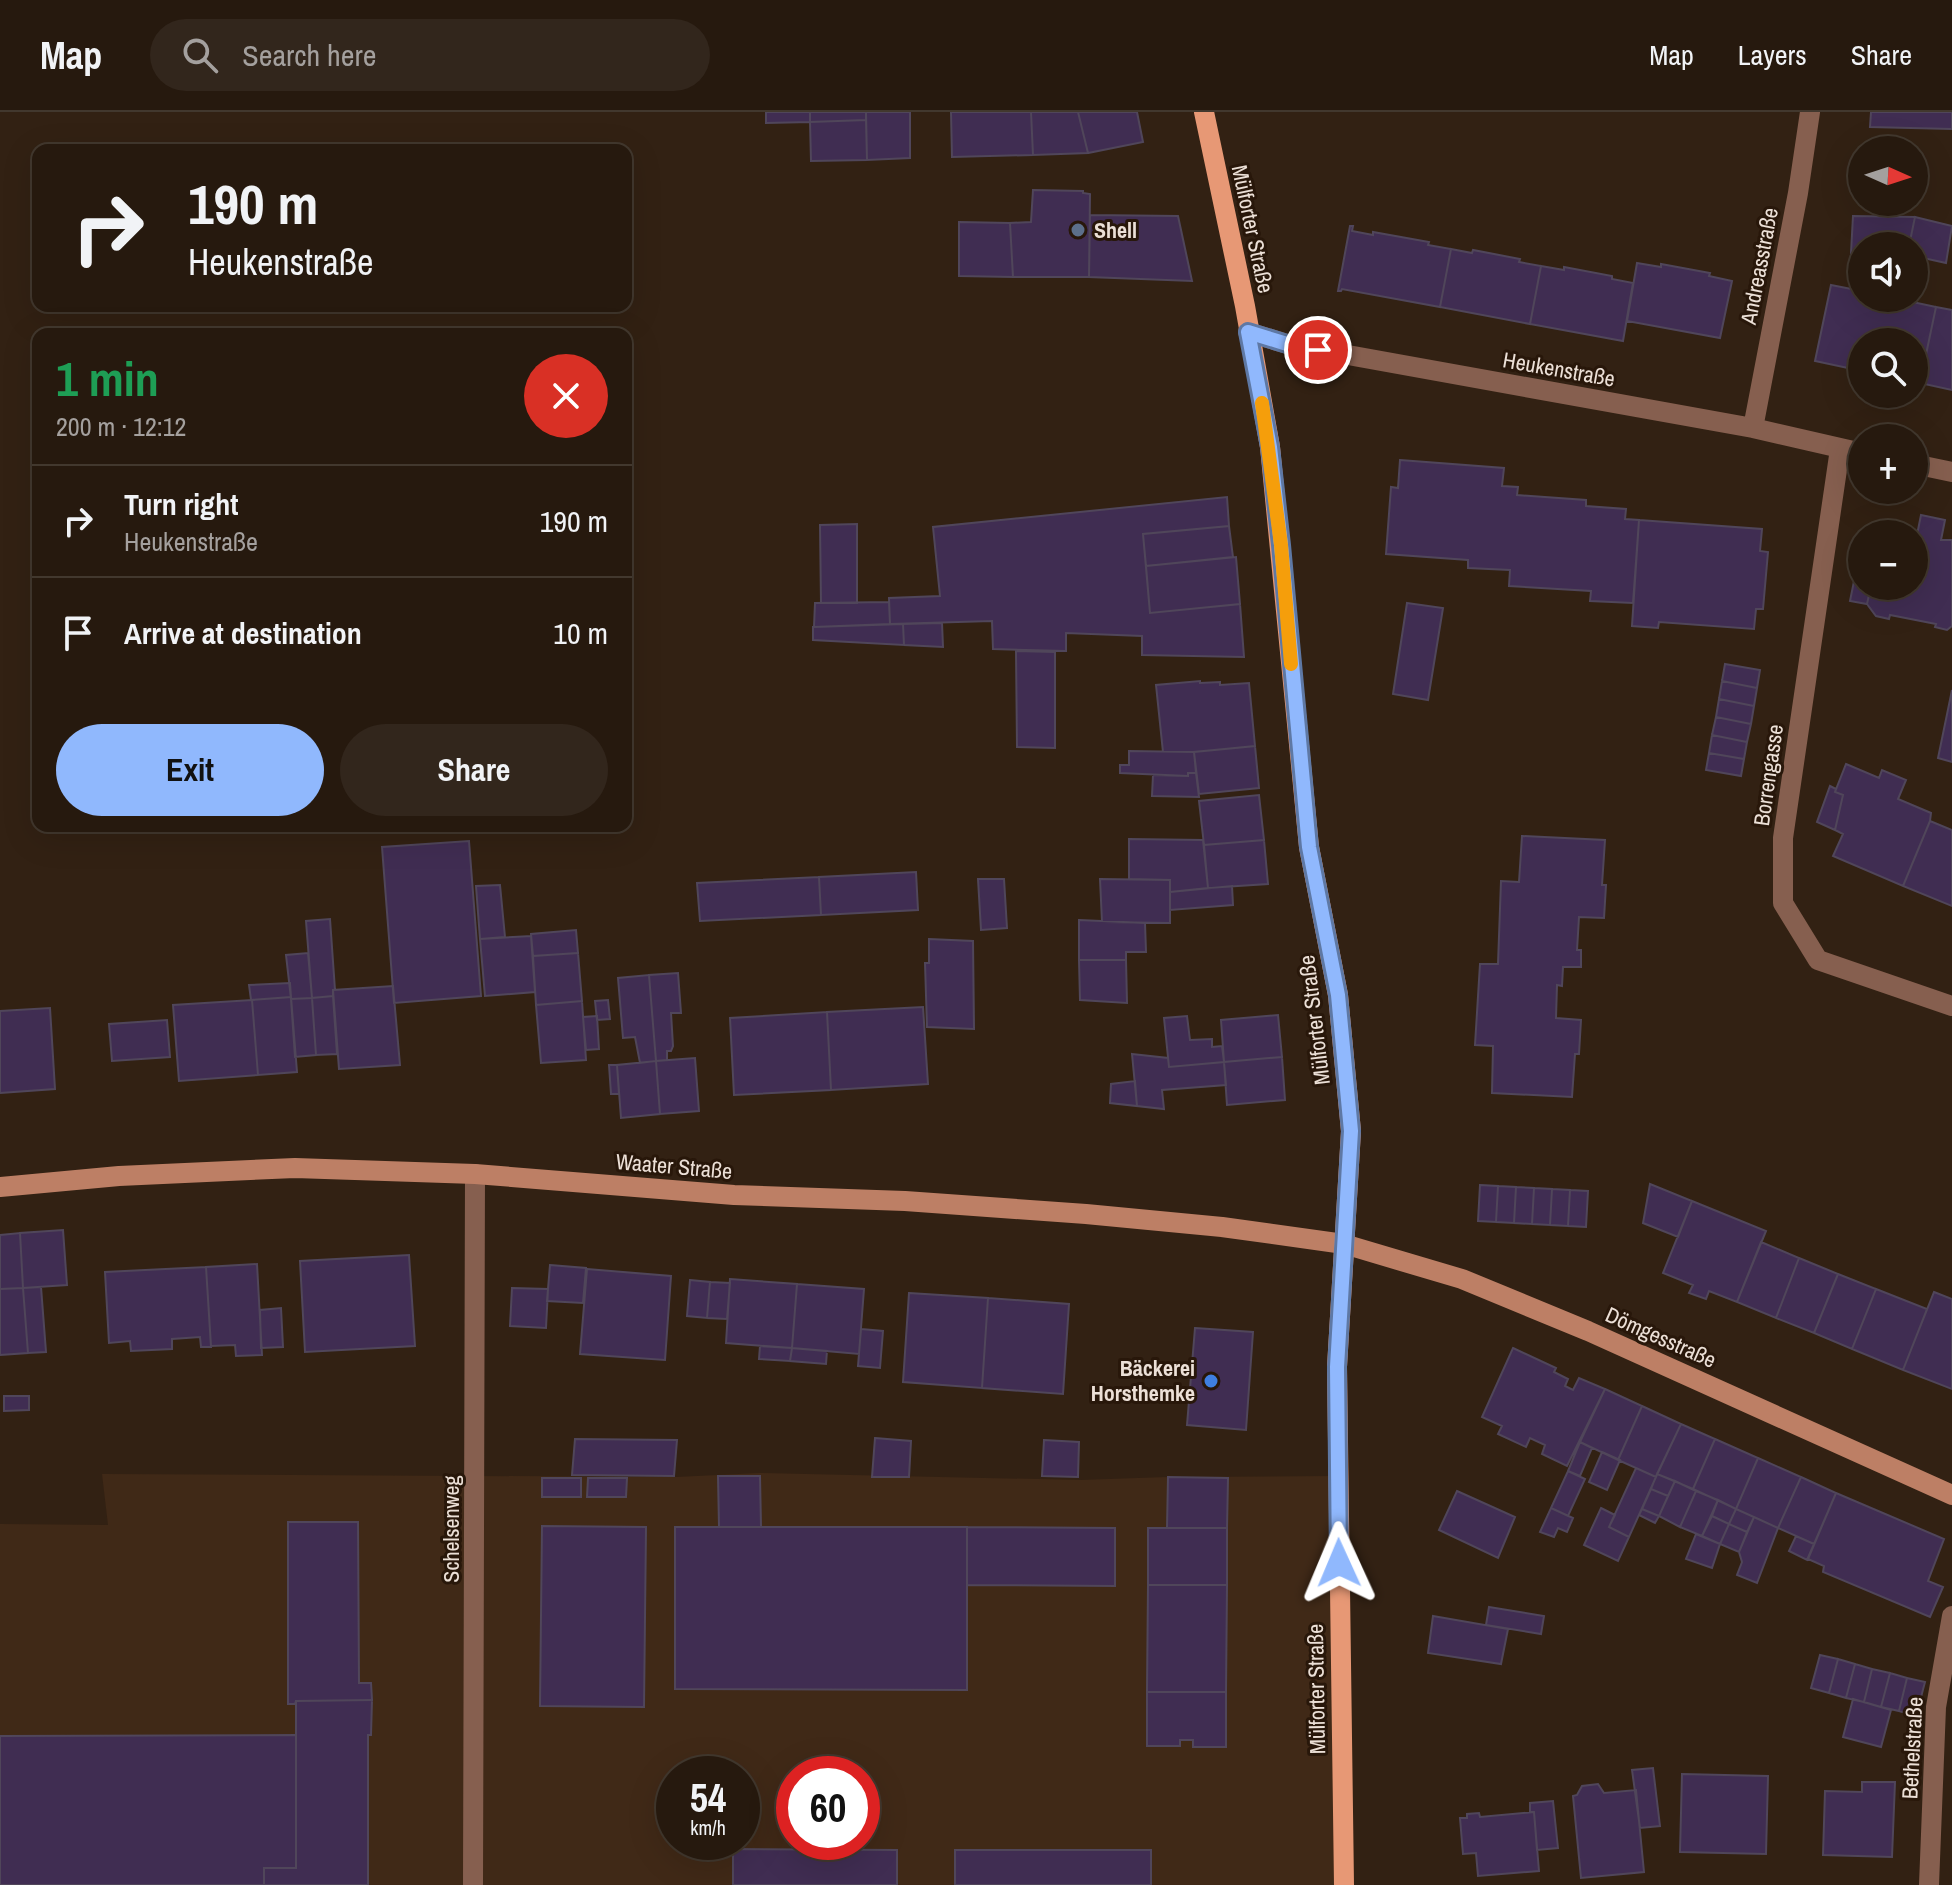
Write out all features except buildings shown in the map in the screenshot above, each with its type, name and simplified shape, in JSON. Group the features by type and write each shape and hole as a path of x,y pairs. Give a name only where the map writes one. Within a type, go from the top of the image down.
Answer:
{"main road":[{"name":"Mülforter Straße","path":"1204,112 1270,447 1309,847 1338,995 1351,1131 1337,1367 1344,1885"},
{"name":"Waater Straße","path":"0,1187 119,1176 295,1168 475,1174 734,1195 905,1201 1086,1214 1222,1227 1344,1244"},
{"name":"Dömgesstraße","path":"1344,1244 1462,1279 1588,1331 1952,1495"}],"street":[{"name":"Andreasstraße","path":"1753,428 1798,193 1810,112"},
{"name":"Heukenstraße","path":"1248,332 1287,344 1753,428 1848,450"},
{"name":"Borrengasse","path":"1840,449 1783,838 1783,903 1818,960 1952,1006"},
{"path":"1928,467 1952,472"},
{"name":"Schelsenweg","path":"473,1885 475,1174"},
{"name":"Bethelstraße","path":"1929,1885 1936,1707 1952,1616"}],"shaded area":[{"path":"759,1473 1081,1480 1336,1476 1346,1885 0,1885 0,1524 108,1525 102,1474 676,1477"}],"slow traffic":[{"path":"1262,403 1281,545 1291,664"}],"place":[{"name":"Shell","path":"1078,230"},
{"name":"Bäckerei Horsthemke","path":"1211,1381"}],"route":[{"path":"1318,350 1248,332 1270,447 1302,791 1309,847 1338,995 1351,1131 1338,1329 1339,1563"}]}
